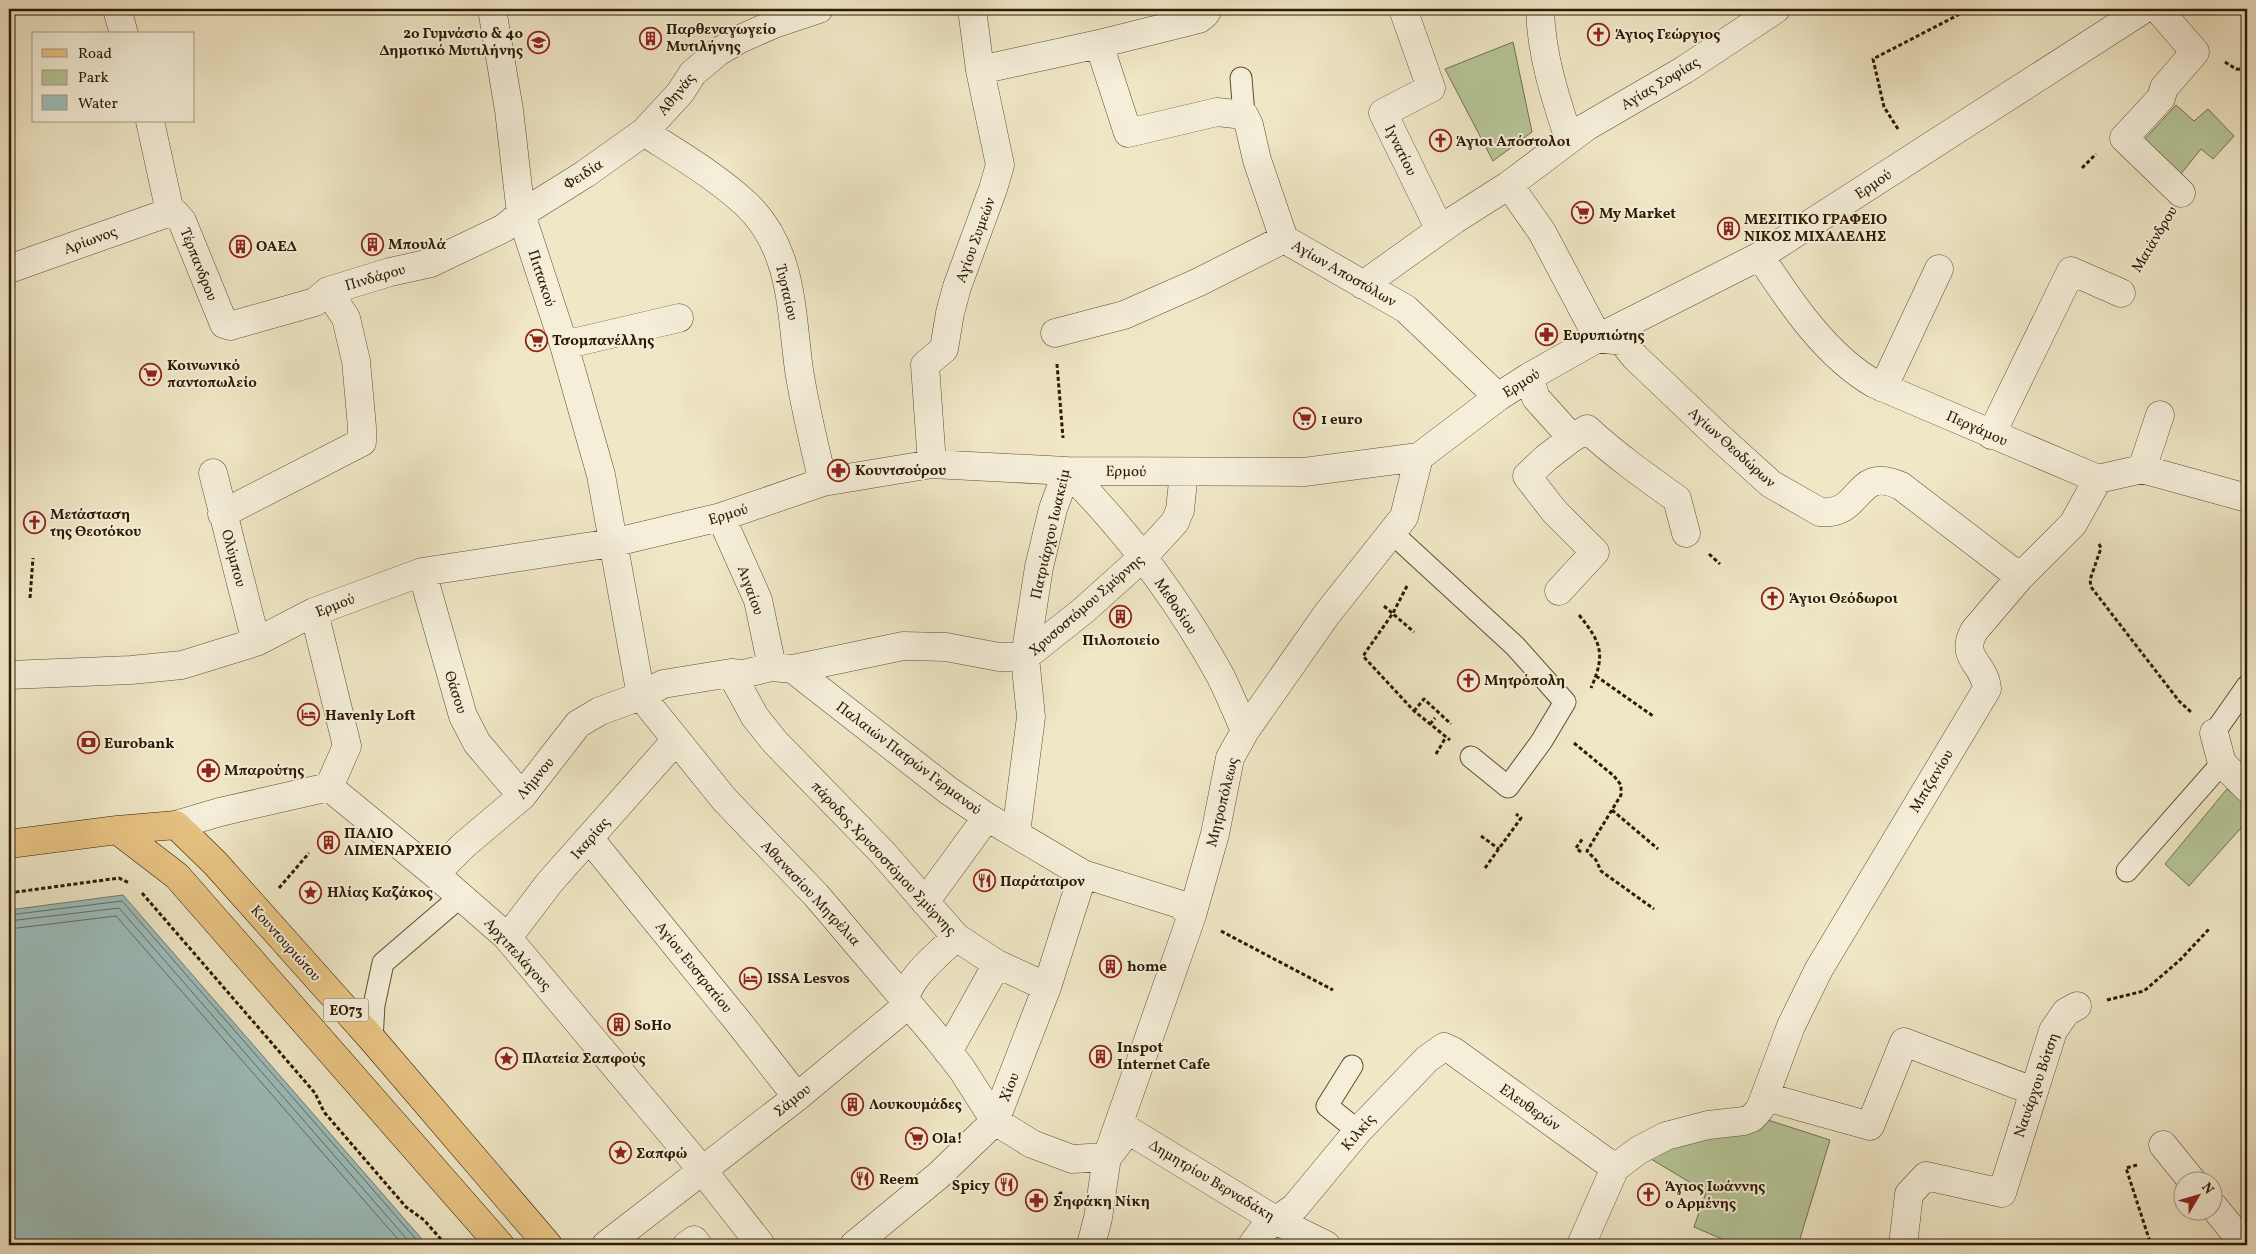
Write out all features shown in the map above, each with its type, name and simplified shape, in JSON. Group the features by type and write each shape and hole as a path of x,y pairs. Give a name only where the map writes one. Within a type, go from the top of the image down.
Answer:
{"main road":[{"path":"9,844 116,830 176,825"},
{"name":"Κουντουριώτου","path":"176,825 215,863 372,1039 548,1245"},
{"name":"ΕΟ73","path":"116,830 177,876 500,1245"}],"street":[{"path":"117,9 123,32"},
{"name":"Πιττακού","path":"492,9 507,101 521,214 564,345 600,475 612,543"},
{"name":"Αθηνάς","path":"644,132 680,93 693,73 718,52 740,39 774,24 819,9"},
{"name":"Αγίου Συμεών","path":"932,464 925,365 944,349 950,313 957,287 1000,165 980,70 972,9"},
{"path":"980,70 1099,44 1199,19 1208,9"},
{"name":"Ιγνατίου","path":"1403,9 1431,88 1383,113 1440,230"},
{"path":"1363,285 1440,230 1509,185 1569,140 1552,87 1542,37 1540,9"},
{"name":"Αγίας Σοφίας","path":"1569,140 1684,70 1776,9"},
{"name":"Ερμού","path":"9,675 131,670 182,665 256,642 314,612 422,572 612,543 721,517 823,482 932,464 1067,471 1304,472 1419,457 1498,397 1529,377 1598,338 1760,256 2144,9"},
{"name":"Μαιάνδρου","path":"2158,9 2195,52 2164,88 2161,98 2124,138 2181,193"},
{"path":"1099,44 1128,133 1217,112 1244,115"},
{"name":"Αγίων Αποστόλων","path":"1244,115 1249,125 1256,160 1284,239 1406,309 1498,397"},
{"name":"Τέρπανδρου","path":"150,122 170,212 175,213 182,221 224,324"},
{"name":"Φειδία","path":"521,214 585,174 644,132"},
{"name":"Τυρταίου","path":"644,132 705,173 747,205 770,238 786,271 796,331 799,369 823,482"},
{"path":"1509,185 1542,232 1598,338"},
{"name":"Αρίωνος","path":"9,269 170,212"},
{"name":"Πινδάρου","path":"224,324 230,326 315,302 328,291 390,272 431,263 504,228 521,214"},
{"path":"1055,333 1124,315 1198,282 1284,239"},
{"name":"Περγάμου","path":"1760,256 1827,347 1861,376 1883,388 2098,479"},
{"path":"1883,388 1939,269"},
{"path":"1992,435 2071,271 2121,294"},
{"path":"222,514 362,442 356,361 346,318 328,291"},
{"path":"564,345 679,318"},
{"name":"Αγίων Θεοδώρων","path":"1598,338 1622,341 1635,357 1719,438 1771,484 1820,512 1839,510 1848,506 1870,482 1882,479 1890,480 1902,486 2020,576"},
{"path":"1529,377 1536,398 1543,408 1553,416 1572,438"},
{"path":"2142,469 2160,415"},
{"path":"1560,591 1595,552 1554,511 1527,476 1546,458 1587,429 1637,472 1677,499 1686,533"},
{"name":"Μητροπόλεως","path":"1091,1245 1098,1218 1107,1157 1192,915 1215,834 1230,758 1246,730 1327,614 1404,517 1419,457"},
{"path":"2098,479 2142,469 2247,498"},
{"name":"Μεθοδίου","path":"1067,471 1092,496 1142,557 1180,608 1220,676 1246,730"},
{"name":"Πατριάρχου Ιωακείμ","path":"1016,833 1031,717 1025,657 1041,557 1053,509 1067,471"},
{"name":"Χρυσοστόμου Σμύρνης","path":"641,696 663,684 731,673 744,674 783,668 916,645 946,647 998,657 1025,657 1084,610 1142,557 1178,517 1184,472"},
{"name":"Ολύμπου","path":"213,473 256,642"},
{"name":"Μπιζανίου","path":"1763,1103 1791,1026 1819,969 1987,689 1984,674 1970,654 1969,641 1974,631 2020,576 2068,530 2080,513 2098,479"},
{"name":"Αιγαίου","path":"721,517 758,600 783,668"},
{"name":"Αθανασίου Μητρέλια","path":"612,543 641,696 676,740 724,799 816,895 904,999 948,1052 995,1121 1032,1144 1072,1159 1107,1157"},
{"name":"Θάσου","path":"422,572 463,716 476,743 522,796"},
{"path":"176,825 220,812 329,788 347,746 314,612"},
{"name":"Παλαιών Πατρών Γερμανού","path":"783,668 987,817 1083,874 1179,904 1192,915"},
{"name":"πάροδος Χρυσοστόμου Σμύρνης","path":"731,673 755,717 775,742 882,852 956,937 997,964 1047,987"},
{"name":"Λήμνου","path":"435,874 464,845 522,796 578,724 600,711 641,696"},
{"path":"2214,733 2222,763 2247,788"},
{"name":"Ικαρίας","path":"506,936 515,928 550,882 588,838 676,740"},
{"name":"Αρχιπελάγους","path":"329,788 435,874 506,936 703,1171 761,1245"},
{"path":"925,902 987,817"},
{"name":"Αγίου Ευστρατίου","path":"588,838 797,1097"},
{"name":"Χίου","path":"854,1245 939,1175 995,1121 1047,987 1083,874"},
{"name":"Σάμου","path":"606,1245 797,1097 904,1008 904,999 916,977 956,937"},
{"path":"948,1052 997,964"},
{"name":"Ναυάρχου Βότση","path":"1903,1245 1909,1194 1926,1176 2002,1193 2053,1031 2066,1012 2077,1006"},
{"path":"1581,1245 1615,1168 1639,1150 1666,1136 1708,1125 1744,1121 1752,1118 1763,1103 1870,1126 1904,1042 2033,1091"},
{"name":"Κιλκίς","path":"1252,1245 1263,1230 1295,1207 1358,1131 1427,1059 1444,1047"},
{"name":"Ελευθερών","path":"1444,1047 1453,1051 1615,1168"},
{"name":"Δημητρίου Βερναδάκη","path":"1107,1157 1128,1130 1277,1220 1326,1245"},
{"path":"2163,1146 2184,1172"},
{"path":"2224,1219 2245,1245"},
{"path":"686,1245 694,1240 698,1245"}],"lane":[{"path":"1241,78 1244,115"},
{"path":"1391,532 1515,646 1565,702 1541,742 1503,794 1471,757"},
{"path":"2214,733 2247,686"},
{"path":"2127,871 2222,763"},
{"path":"372,1039 374,1005 383,962 461,896"},
{"path":"1352,1066 1327,1106 1358,1131"}],"path":[{"path":"1915,155 1884,107 1873,59 1958,15 1955,9"},
{"name":"Μαιάνδρου","path":"2121,294 2181,193"},
{"name":"Πατριάρχου Ιωακείμ","path":"1055,333 1059,406 1067,471"},
{"path":"2080,513 2093,529 2101,548 2090,580 2092,587 2179,701 2214,733"},
{"path":"30,598 33,558"},
{"path":"1420,560 1392,613 1363,656 1414,711 1471,757"},
{"path":"1384,606 1414,632"},
{"path":"1596,636 1600,661"},
{"path":"1596,676 1653,716"},
{"path":"1414,711 1424,699 1451,724"},
{"path":"1430,724 1435,718"},
{"path":"1436,754 1446,737"},
{"path":"1570,739 1614,776 1621,785 1620,795 1587,850 1596,860 1601,871 1654,910"},
{"path":"1612,810 1658,849"},
{"path":"1485,868 1520,818 1518,815"},
{"path":"1481,836 1499,849"},
{"path":"1581,852 1576,848 1583,838"},
{"path":"288,876 309,853"},
{"path":"9,893 119,878 136,886 315,1093 324,1112 406,1207 424,1220 446,1245"},
{"path":"1192,915 1333,990"},
{"path":"2077,1006 2144,991 2180,960 2210,928"},
{"path":"2141,1163 2126,1168 2151,1245"}],"green space":[{"path":"1513,42 1532,132 1493,161 1445,69"},
{"path":"2176,105 2194,121 2208,109 2234,136 2213,159 2201,149 2180,175 2143,141"},
{"path":"2227,789 2247,805 2247,826 2240,829 2189,886 2165,864"},
{"path":"1768,1120 1830,1140 1798,1245 1736,1245 1694,1227 1706,1192 1646,1156"}],"water":[{"path":"123,895 427,1245 9,1245 9,910"}],"place":[{"name":"Άγιος Γεώργιος","path":"1599,34"},
{"name":"Παρθεναγωγείο Μυτιλήνης","path":"650,38"},
{"name":"2ο Γυμνάσιο & 4o Δημοτικό Μυτιλήνης","path":"539,42"},
{"name":"Άγιοι Απόστολοι","path":"1440,141"},
{"name":"My Market","path":"1583,213"},
{"name":"ΜΕΣΙΤΙΚΟ ΓΡΑΦΕΙΟ ΝΙΚΟΣ ΜΙΧΑΛΕΛΗΣ","path":"1728,228"},
{"name":"Μπουλά","path":"372,244"},
{"name":"ΟΑΕΔ","path":"240,246"},
{"name":"Ευρυπιώτης","path":"1547,335"},
{"name":"Τσομπανέλλης","path":"536,340"},
{"name":"Κοινωνικό παντοπωλείο","path":"151,374"},
{"name":"1 euro","path":"1305,419"},
{"name":"Κουντσούρου","path":"839,470"},
{"name":"Μετάσταση της Θεοτόκου","path":"34,523"},
{"name":"Άγιοι Θεόδωροι","path":"1773,598"},
{"name":"Πιλοποιείο","path":"1121,617"},
{"name":"Μητρόπολη","path":"1468,680"},
{"name":"Havenly Loft","path":"309,715"},
{"name":"Eurobank","path":"88,743"},
{"name":"Μπαρούτης","path":"208,770"},
{"name":"ΠΑΛΙΟ ΛΙΜΕΝΑΡΧΕΙΟ","path":"328,842"},
{"name":"Παράταιρον","path":"984,881"},
{"name":"Ηλίας Καζάκος","path":"311,892"},
{"name":"home","path":"1111,966"},
{"name":"ISSA Lesvos","path":"751,978"},
{"name":"SoΗo","path":"618,1025"},
{"name":"Inspot Internet Cafe","path":"1101,1056"},
{"name":"Πλατεία Σαπφούς","path":"506,1058"},
{"name":"Λουκουμάδες","path":"853,1104"},
{"name":"Ola!","path":"916,1138"},
{"name":"Σαπφώ","path":"620,1153"},
{"name":"Reem","path":"863,1179"},
{"name":"Spicy","path":"1006,1185"},
{"name":"Άγιος Ιωάννης ο Αρμένης","path":"1649,1195"},
{"name":"Σηφάκη Νίκη","path":"1037,1201"}]}
